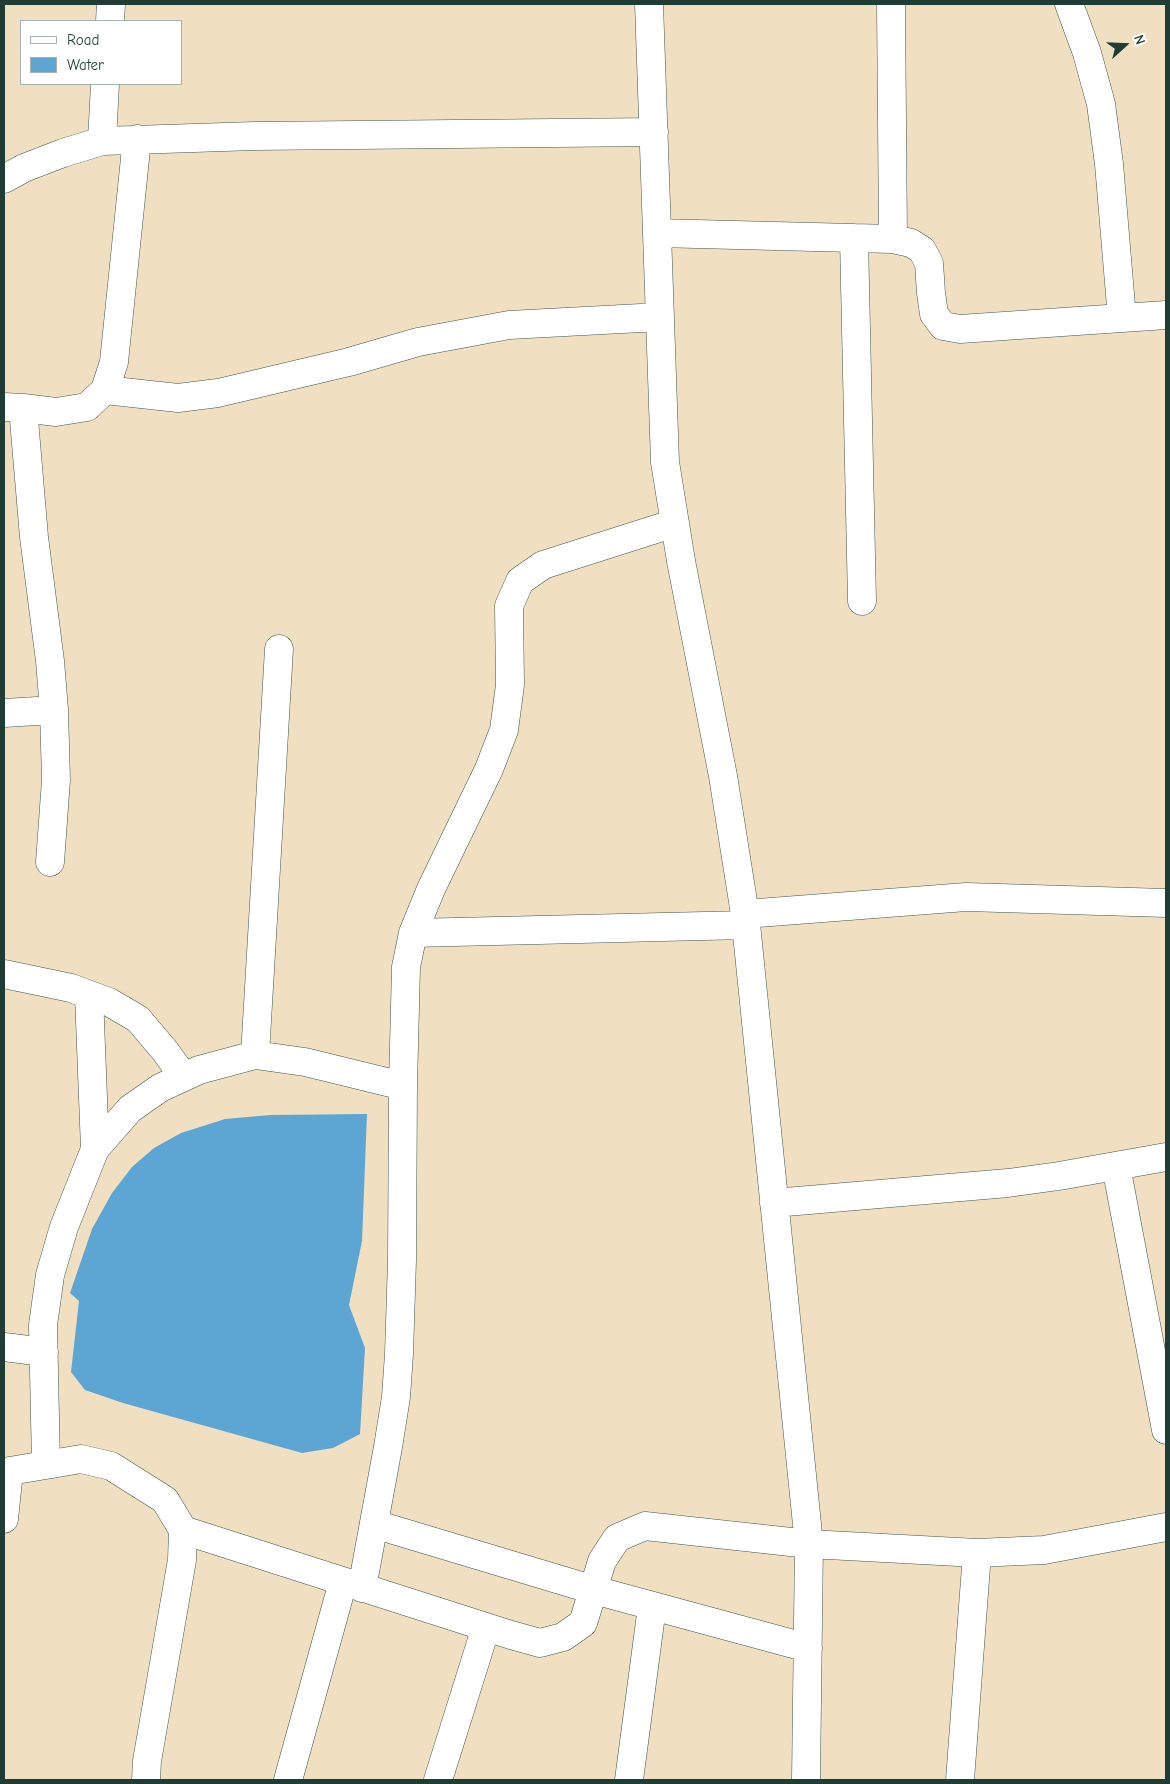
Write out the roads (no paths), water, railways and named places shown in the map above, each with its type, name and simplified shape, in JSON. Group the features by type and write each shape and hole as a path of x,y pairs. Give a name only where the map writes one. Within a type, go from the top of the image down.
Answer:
{"street":[{"path":"110,20 111,4"},
{"path":"649,4 665,462 721,767 745,919 809,1544 806,1780"},
{"path":"892,4 893,239"},
{"path":"1069,4 1087,53 1101,104 1109,164 1122,318"},
{"path":"102,141 105,85"},
{"path":"4,179 32,165 102,141 654,132"},
{"path":"50,862 56,780 54,710 50,661 34,537 14,408 56,412 87,406 105,390 114,362 137,139"},
{"path":"657,233 893,239 911,243 922,250 929,263 934,314 943,326 960,329 1166,315"},
{"path":"854,238 862,600"},
{"path":"105,390 178,398 218,393 349,362 418,342 509,324 660,317"},
{"path":"288,1780 374,1524 389,1438 399,1354 406,967 413,933 431,890 489,769 504,730 510,685 509,606 520,581 543,565 675,522"},
{"path":"255,1055 279,649"},
{"path":"4,713 54,710"},
{"path":"413,933 745,919 966,897 1166,903"},
{"path":"4,974 71,988 109,1002 138,1019 165,1050 184,1077"},
{"path":"89,995 95,1149"},
{"path":"46,1464 43,1325 50,1276 64,1226 95,1149 130,1108 160,1088 199,1070 255,1055 305,1062 403,1086"},
{"path":"774,1203 1008,1183 1059,1176 1166,1156"},
{"path":"1116,1166 1166,1430"},
{"path":"4,1347 44,1352"},
{"path":"4,1519 6,1471 81,1460 111,1466 164,1500 183,1530 182,1560 147,1761 146,1780"},
{"path":"374,1524 652,1607 808,1648"},
{"path":"183,1530 540,1643 563,1637 583,1623 602,1561 617,1538 645,1526 809,1544 977,1553 1044,1550 1166,1528"},
{"path":"960,1780 977,1553"},
{"path":"629,1780 652,1607"},
{"path":"438,1780 486,1627"}],"water":[{"path":"367,1114 362,1241 349,1305 365,1348 360,1434 333,1448 302,1453 123,1403 85,1390 71,1372 79,1301 70,1293 92,1229 112,1193 132,1167 154,1148 181,1133 225,1119 270,1115"}]}
